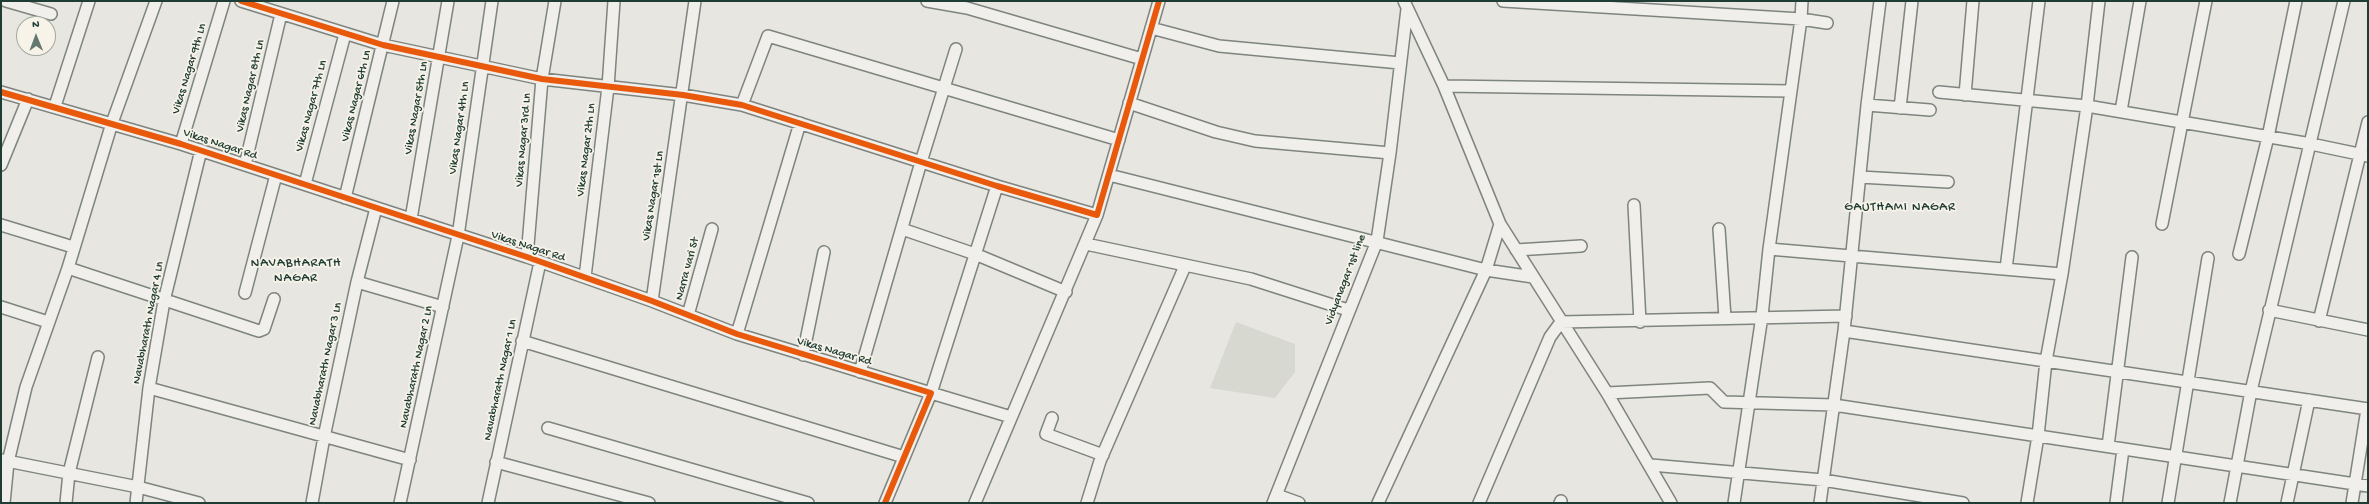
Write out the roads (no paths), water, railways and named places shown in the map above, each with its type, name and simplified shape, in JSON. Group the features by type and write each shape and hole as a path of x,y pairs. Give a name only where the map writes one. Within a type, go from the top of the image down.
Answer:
{"street":[{"path":"6,1 51,14"},
{"path":"55,106 89,1"},
{"path":"4,503 5,461 26,387 68,268 112,123 156,1"},
{"name":"Vikas Nagar 9th Ln","path":"181,144 224,1"},
{"path":"241,1 383,46 482,67 542,79 683,95 742,105 997,186 1097,215"},
{"name":"Vikas Nagar 6th Ln","path":"345,198 393,1"},
{"name":"Vikas Nagar 5th Ln","path":"411,219 448,1"},
{"name":"Vikas Nagar 4th Ln","path":"458,236 492,1"},
{"name":"Vikas Nagar 3rd Ln","path":"527,257 542,79 555,1"},
{"name":"Vikas Nagar 2th Ln","path":"585,277 608,87 614,1"},
{"name":"Vikas Nagar 1st Ln","path":"652,301 683,95 695,1"},
{"path":"927,1 966,8 1142,59"},
{"path":"975,503 1066,292 1097,215 1159,1"},
{"path":"1503,1 1802,19 1827,23"},
{"path":"1734,503 1748,401 1762,316 1769,249 1802,19 1802,1"},
{"path":"1820,503 1846,316 1867,105 1880,1"},
{"path":"1900,108 1912,1"},
{"path":"1965,95 1973,1"},
{"path":"2006,269 2038,1"},
{"path":"2026,503 2038,436 2046,361 2062,274 2087,106 2099,1"},
{"path":"2121,111 2140,1"},
{"path":"2162,224 2206,1"},
{"path":"2239,254 2268,136 2296,1"},
{"path":"2230,503 2250,391 2311,144 2344,1"},
{"path":"1405,4 1444,86 1500,224 1607,393 1651,466 1671,503"},
{"name":"Vidyanagar 1st line","path":"1275,499 1376,242 1390,153 1405,4"},
{"name":"Vikas Nagar 8th Ln","path":"245,165 281,14"},
{"path":"1151,28 1219,46 1400,63"},
{"name":"Vikas Nagar 7th Ln","path":"305,184 345,34"},
{"path":"742,105 768,36 1119,140"},
{"path":"860,372 921,162 956,50"},
{"path":"1444,86 1791,91"},
{"name":"Vikas Nagar Rd","path":"1,92 55,106 201,150 411,219 458,236 527,257 652,301 737,334 1011,417"},
{"path":"1939,92 2027,102 2087,106 2121,111 2268,136 2363,155"},
{"path":"1,165 28,99"},
{"path":"1129,103 1216,132 1255,141 1390,153"},
{"path":"1867,105 1930,110"},
{"path":"2319,322 2363,155 2368,122"},
{"path":"737,334 800,123"},
{"name":"Navabharath Nagar 4 Ln","path":"136,503 149,388 164,301 201,150"},
{"path":"245,293 276,175"},
{"path":"1109,176 1486,270 1533,276"},
{"path":"1860,177 1948,182"},
{"path":"885,503 932,393 997,186"},
{"path":"1634,205 1640,322"},
{"name":"Navabharath Nagar 3 Ln","path":"312,503 324,437 357,282 376,208"},
{"path":"1378,503 1486,270 1500,224"},
{"path":"1,225 73,248"},
{"name":"Narra vari St","path":"688,315 712,229"},
{"path":"902,229 975,254 1066,292"},
{"path":"1719,229 1725,318"},
{"name":"Navabharath Nagar 2 Ln","path":"400,503 458,236"},
{"path":"1086,244 1250,279 1348,310"},
{"path":"1516,250 1581,246"},
{"path":"1769,249 2062,274"},
{"path":"803,355 824,252"},
{"path":"2108,446 2119,371 2132,257"},
{"path":"2168,503 2208,258"},
{"name":"Navabharath Nagar 1 Ln","path":"488,503 540,262"},
{"path":"1087,503 1103,455 1185,266"},
{"path":"68,268 164,301 259,331 264,329 274,299"},
{"path":"357,282 443,307"},
{"path":"1,307 48,322"},
{"path":"2269,310 2319,322 2368,330"},
{"path":"1561,322 1640,322 1762,316 1846,316"},
{"path":"1479,503 1550,337 1561,322"},
{"path":"1844,331 2368,409 2352,503"},
{"path":"522,341 904,457"},
{"path":"66,503 69,473 98,357"},
{"path":"149,388 410,460"},
{"path":"1607,393 1710,388 1724,402 1748,401 1834,405 2108,446 2294,476 2368,486"},
{"path":"2287,503 2294,476 2309,400"},
{"path":"1052,418 1046,434 1103,455"},
{"path":"548,428 808,503"},
{"path":"2116,503 2123,449"},
{"path":"5,461 138,487 199,503"},
{"path":"496,462 650,503"},
{"path":"1651,466 1823,480 1963,503"},
{"path":"1275,499 1299,503"}],"district":[{"name":"GAUTHAMI NAGAR","path":"1900,208"},
{"name":"NAVABHARATH NAGAR","path":"296,272"}]}
